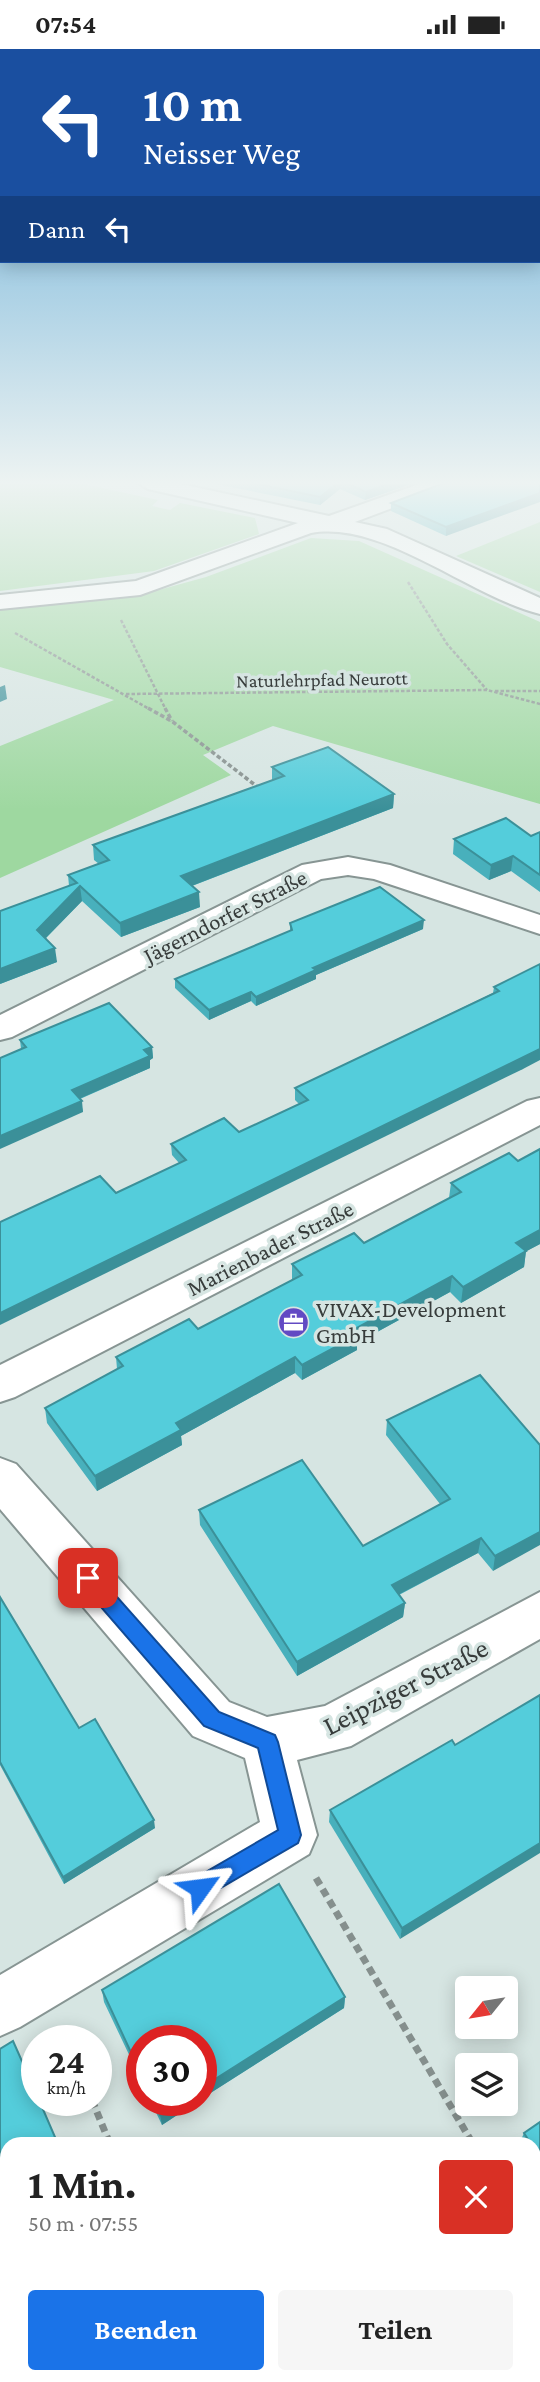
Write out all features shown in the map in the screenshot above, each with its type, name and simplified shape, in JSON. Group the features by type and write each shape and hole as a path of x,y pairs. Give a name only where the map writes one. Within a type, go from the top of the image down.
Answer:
{"street":[{"path":"0,602 109,592"},
{"path":"507,592 540,607"},
{"name":"Jägerndorfer Straße","path":"0,1029 313,871 348,866 379,871 540,925"},
{"name":"Marienbader Straße","path":"0,1385 540,1110"},
{"path":"0,1477 211,1719 267,1742 290,1835 0,2007"},
{"name":"Leipziger Straße","path":"267,1742 333,1729 540,1614"}],"path":[{"path":"109,592 173,722"},
{"path":"414,592 447,644 487,691"},
{"path":"11,631 173,722 268,795"},
{"name":"Naturlehrpfad Neurott","path":"487,691 540,704"},
{"name":"Naturlehrpfad Neurott","path":"122,693 158,695 540,691"},
{"path":"290,1835 468,2137"},
{"path":"99,2116 107,2137"}],"green space":[{"path":"473,592 540,622 540,804 273,726 203,755 231,775 0,878 0,746 114,700 0,667 0,609 148,593"}],"building":[{"path":"328,747 394,794 181,876 199,892 120,923 80,886 37,930 55,948 0,969 0,911 77,883 68,875 109,860 93,845 284,776 272,767"},
{"path":"506,818 531,836 540,832 540,875 513,856 491,865 454,839"},
{"path":"380,887 424,920 313,968 316,970 256,997 251,992 209,1010 175,979 292,930 290,923"},
{"path":"540,964 540,1049 0,1313 0,1222 100,1176 116,1193 186,1160 171,1144 224,1118 239,1132 308,1100 295,1088 499,991 494,987"},
{"path":"109,1003 152,1047 144,1050 150,1056 72,1090 82,1101 0,1136 0,1058 26,1047 20,1040"},
{"path":"540,1149 540,1230 516,1243 526,1251 463,1287 452,1276 353,1330 358,1335 302,1365 295,1357 176,1423 181,1430 95,1476 45,1408 123,1366 116,1357 189,1319 198,1329 302,1275 292,1264 354,1233 364,1243 461,1192 451,1183 509,1153 518,1161"},
{"path":"480,1375 540,1445 540,1532 495,1556 481,1538 392,1585 405,1603 297,1662 199,1510 302,1460 363,1546 450,1499 387,1420"},
{"path":"0,1597 79,1728 95,1719 154,1820 63,1877 0,1762"},
{"path":"540,1695 540,1843 402,1928 330,1810 452,1740 455,1745"},
{"path":"279,1884 345,1997 217,2078 217,2025 126,2025 126,2042 102,1990"},
{"path":"13,2041 21,2059 21,2116 46,2116 55,2137 0,2137 0,2049"},
{"path":"540,2122 540,2137 527,2137 524,2133"}],"place":[{"name":"VIVAX-Development GmbH","path":"293,1322"}],"route":[{"path":"88,1578 211,1719 267,1742 290,1835 200,1888"}]}
